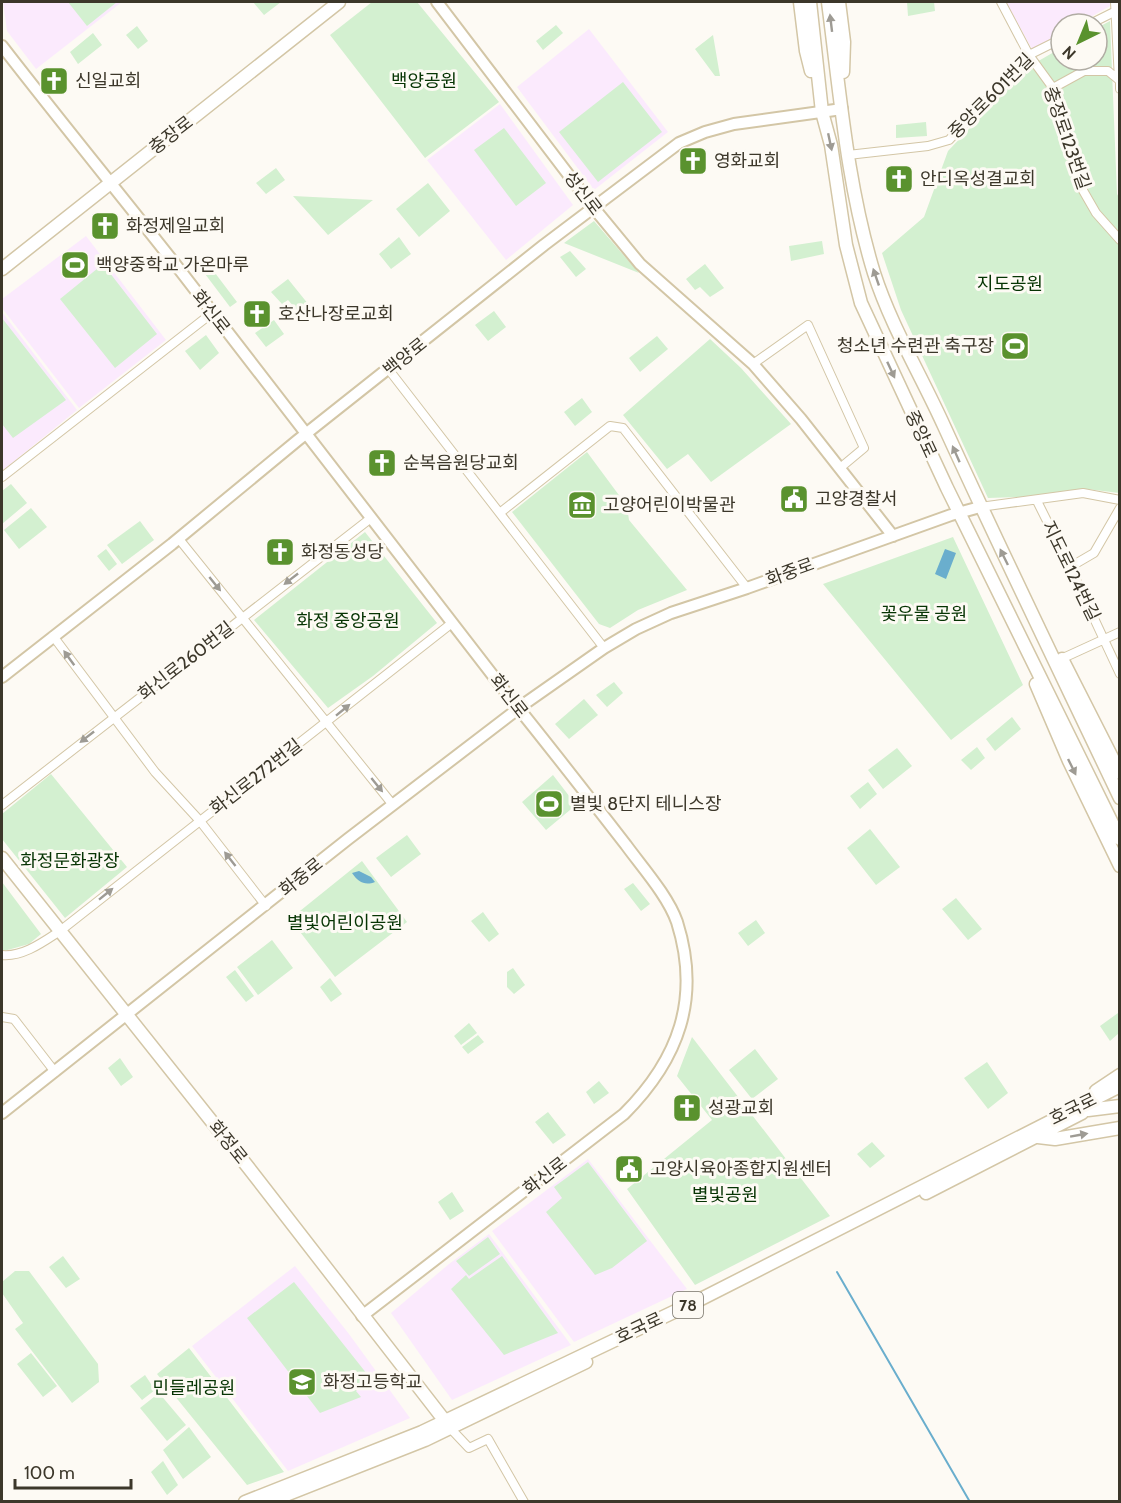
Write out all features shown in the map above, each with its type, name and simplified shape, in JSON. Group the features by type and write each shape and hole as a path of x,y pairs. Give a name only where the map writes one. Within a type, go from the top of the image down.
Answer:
{"main road":[{"name":"충장로","path":"2,269 339,2"},
{"name":"성신로","path":"437,2 640,264 753,364 840,468 893,536"},
{"path":"800,2 806,51 822,112"},
{"name":"중앙로","path":"810,2 822,112 831,146 846,245 861,303 942,478 1119,839"},
{"name":"중앙로","path":"828,2 848,155 857,205 875,276 890,313 1119,798"},
{"path":"839,2 844,42 842,109"},
{"name":"화신로","path":"2,46 641,865 676,918 685,960 687,991 682,1020 672,1048 654,1082 624,1114 362,1316"},
{"name":"백양로","path":"2,676 594,207 679,143 705,132 734,124 842,109"},
{"name":"화중로","path":"2,1113 393,805 519,708 604,648 636,629 671,613 981,507"},
{"path":"1000,597 1064,751 1119,866"},
{"path":"1028,607 1061,659 1119,773"},
{"name":"화정로","path":"2,858 248,1167 447,1425"},
{"path":"1066,1112 1119,1075"},
{"name":"호국로","path":"245,1502 422,1431 447,1425 701,1299 1119,1086"},
{"name":"호국로","path":"268,1502 447,1425 705,1304 1119,1094"},
{"name":"호국로","path":"1088,1110 1119,1106"},
{"path":"1038,1137 1055,1139 1119,1128"}],"street":[{"name":"충장로123번길","path":"1001,2 1029,55 1053,88 1077,180 1096,213 1119,240"},
{"path":"1115,2 1119,90"},
{"path":"1109,14 1116,11"},
{"name":"중앙로601번길","path":"848,155 928,146 949,140 1029,55 1049,45"},
{"path":"1053,88 1084,71 1108,71 1119,80"},
{"path":"2,477 212,313"},
{"path":"753,364 808,325 864,448 840,468"},
{"path":"389,370 604,648"},
{"path":"501,512 610,426 623,428 747,588"},
{"path":"981,507 1083,493 1119,500"},
{"name":"지도로124번길","path":"1037,501 1119,674"},
{"path":"1070,567 1094,553 1119,508"},
{"name":"화신로260번길","path":"2,805 370,518"},
{"path":"179,538 393,805"},
{"name":"화신로272번길","path":"2,955 21,953 31,949 60,931 452,623"},
{"path":"1061,659 1119,632"},
{"path":"53,636 155,772 200,821 266,906"},
{"path":"2,1017 14,1019 55,1072"},
{"path":"447,1425 469,1448 488,1439 524,1502"}],"shaded area":[{"path":"3,2 122,2 36,69 7,31"},
{"path":"1006,2 1110,2 1110,6 1099,12 1049,12 1049,40 1032,49"},
{"path":"589,29 668,132 594,190 517,87"},
{"path":"500,104 573,205 506,260 427,160"},
{"path":"86,236 166,340 79,408 2,308 2,299"},
{"path":"2,312 77,410 2,471"},
{"path":"588,1159 687,1289 574,1342 492,1231"},
{"path":"489,1234 571,1345 452,1400 391,1313"},
{"name":"화정고등학교","path":"295,1266 349,1334 410,1418 288,1471 192,1346"}],"green space":[{"path":"68,2 117,2 87,26"},
{"path":"253,2 281,2 264,15"},
{"name":"백양공원","path":"372,2 417,2 499,102 425,158 330,35"},
{"path":"907,2 934,2 935,11 908,16"},
{"name":"지도공원","path":"1109,22 1117,194 1120,199 1119,493 1087,489 1022,497 988,498 901,310 882,253 924,217 948,151 1028,67 1049,55 1049,72 1109,72"},
{"path":"556,25 563,33 543,50 536,41"},
{"path":"137,26 148,41 138,49 126,35"},
{"path":"93,33 102,45 78,64 70,52"},
{"path":"713,35 720,76 715,76 695,49"},
{"path":"623,82 662,132 598,182 559,132"},
{"path":"926,122 927,136 896,138 896,125"},
{"path":"504,128 546,183 516,206 474,150"},
{"path":"276,168 285,180 266,194 256,183"},
{"path":"428,183 450,211 419,237 396,209"},
{"path":"293,196 373,200 328,235"},
{"path":"594,221 639,273 564,243"},
{"path":"399,237 411,254 391,269 379,254"},
{"path":"822,241 824,254 791,261 789,246"},
{"path":"570,251 586,269 576,277 560,257"},
{"path":"206,261 237,302 230,307 199,266"},
{"path":"103,264 157,334 115,368 60,299"},
{"path":"705,264 724,288 710,297 700,287 695,290 686,279"},
{"path":"288,279 313,310 303,317 288,300 282,304 271,292"},
{"path":"494,311 506,327 488,341 475,325"},
{"path":"2,318 66,400 13,438 2,424"},
{"path":"274,320 284,334 266,347 255,333"},
{"path":"206,335 219,353 200,370 185,351"},
{"path":"657,336 668,349 640,372 629,358"},
{"path":"710,339 741,368 791,424 711,482 688,454 667,469 623,415"},
{"path":"582,398 592,412 575,426 564,412"},
{"path":"587,452 627,506 629,520 687,590 638,610 610,628 599,624 512,512"},
{"path":"11,484 27,503 2,524 2,491"},
{"path":"31,508 47,527 19,549 4,530"},
{"path":"140,521 154,540 122,564 107,545"},
{"name":"화정 중앙공원","path":"365,532 437,623 373,676 328,708 254,620"},
{"name":"꽃우물 공원","path":"953,537 1023,685 951,740 823,584"},
{"path":"106,549 117,564 109,571 97,556"},
{"path":"614,682 623,693 607,707 596,695"},
{"path":"584,699 598,715 569,739 555,724"},
{"path":"1012,717 1021,729 995,751 986,739"},
{"path":"977,747 985,758 971,770 961,760"},
{"path":"897,748 912,766 883,789 868,770"},
{"name":"화정문화광장","path":"51,774 127,867 65,918 2,839 2,814"},
{"name":"별빛 8단지 테니스장","path":"553,775 576,805 546,830 522,802"},
{"path":"868,782 877,794 860,809 850,796"},
{"path":"870,829 900,867 876,885 847,848"},
{"path":"407,835 421,854 391,877 376,858"},
{"name":"별빛어린이공원","path":"362,861 407,922 335,977 290,919"},
{"name":"화정문화광장","path":"2,882 41,934 29,944 4,951 2,950"},
{"path":"633,883 650,904 641,911 624,889"},
{"path":"956,898 982,929 968,940 942,909"},
{"path":"483,912 499,934 489,942 471,921"},
{"path":"756,920 765,933 748,946 738,933"},
{"path":"272,940 293,968 258,995 237,967"},
{"path":"513,968 525,985 514,994 507,987 507,972"},
{"path":"235,970 254,996 246,1002 226,977"},
{"path":"330,978 342,994 331,1002 320,987"},
{"path":"1118,1013 1119,1033 1110,1041 1100,1026"},
{"path":"469,1023 477,1033 461,1045 454,1036"},
{"path":"478,1035 484,1042 468,1054 462,1047"},
{"name":"별빛공원","path":"692,1037 830,1216 695,1285 627,1189 712,1120 677,1076"},
{"path":"755,1049 778,1079 752,1099 729,1070"},
{"path":"120,1058 133,1077 121,1086 108,1068"},
{"path":"987,1062 1008,1093 988,1109 964,1078"},
{"path":"599,1081 609,1093 594,1104 586,1092"},
{"path":"548,1112 566,1135 553,1144 535,1122"},
{"path":"872,1142 885,1156 870,1168 857,1154"},
{"path":"588,1162 647,1241 612,1268 595,1275 546,1212 562,1198 554,1187"},
{"path":"452,1192 464,1211 450,1220 438,1202"},
{"path":"488,1237 500,1254 469,1276 456,1261"},
{"path":"63,1256 80,1279 66,1288 49,1267"},
{"path":"502,1256 558,1333 504,1355 451,1289 466,1275 469,1279"},
{"path":"15,1271 29,1271 98,1364 99,1382 72,1403 15,1329 23,1323 2,1293 2,1282"},
{"path":"294,1282 371,1379 356,1391 361,1397 320,1413 247,1318"},
{"name":"민들레공원","path":"189,1348 284,1472 247,1485 157,1374"},
{"path":"31,1353 57,1386 43,1397 17,1364"},
{"path":"145,1375 155,1390 142,1400 130,1386"},
{"path":"159,1393 186,1425 167,1441 140,1408"},
{"path":"189,1427 211,1457 183,1479 163,1450"},
{"path":"163,1461 178,1485 167,1495 151,1472"}],"water":[{"path":"945,549 956,553 946,579 935,574"},
{"path":"359,871 371,877 375,882 368,884 359,881 352,873"}],"waterway":[{"path":"837,1272 970,1502"}],"place":[{"name":"신일교회","path":"54,81"},
{"name":"영화교회","path":"693,161"},
{"name":"안디옥성결교회","path":"899,179"},
{"name":"화정제일교회","path":"105,226"},
{"name":"백양중학교 가온마루","path":"75,265"},
{"name":"호산나장로교회","path":"257,314"},
{"name":"청소년 수련관 축구장","path":"1015,346"},
{"name":"순복음원당교회","path":"382,463"},
{"name":"고양경찰서","path":"794,499"},
{"name":"고양어린이박물관","path":"582,505"},
{"name":"화정동성당","path":"280,552"},
{"name":"별빛 8단지 테니스장","path":"549,804"},
{"name":"성광교회","path":"687,1108"},
{"name":"고양시육아종합지원센터","path":"629,1169"},
{"name":"화정고등학교","path":"302,1382"}]}
